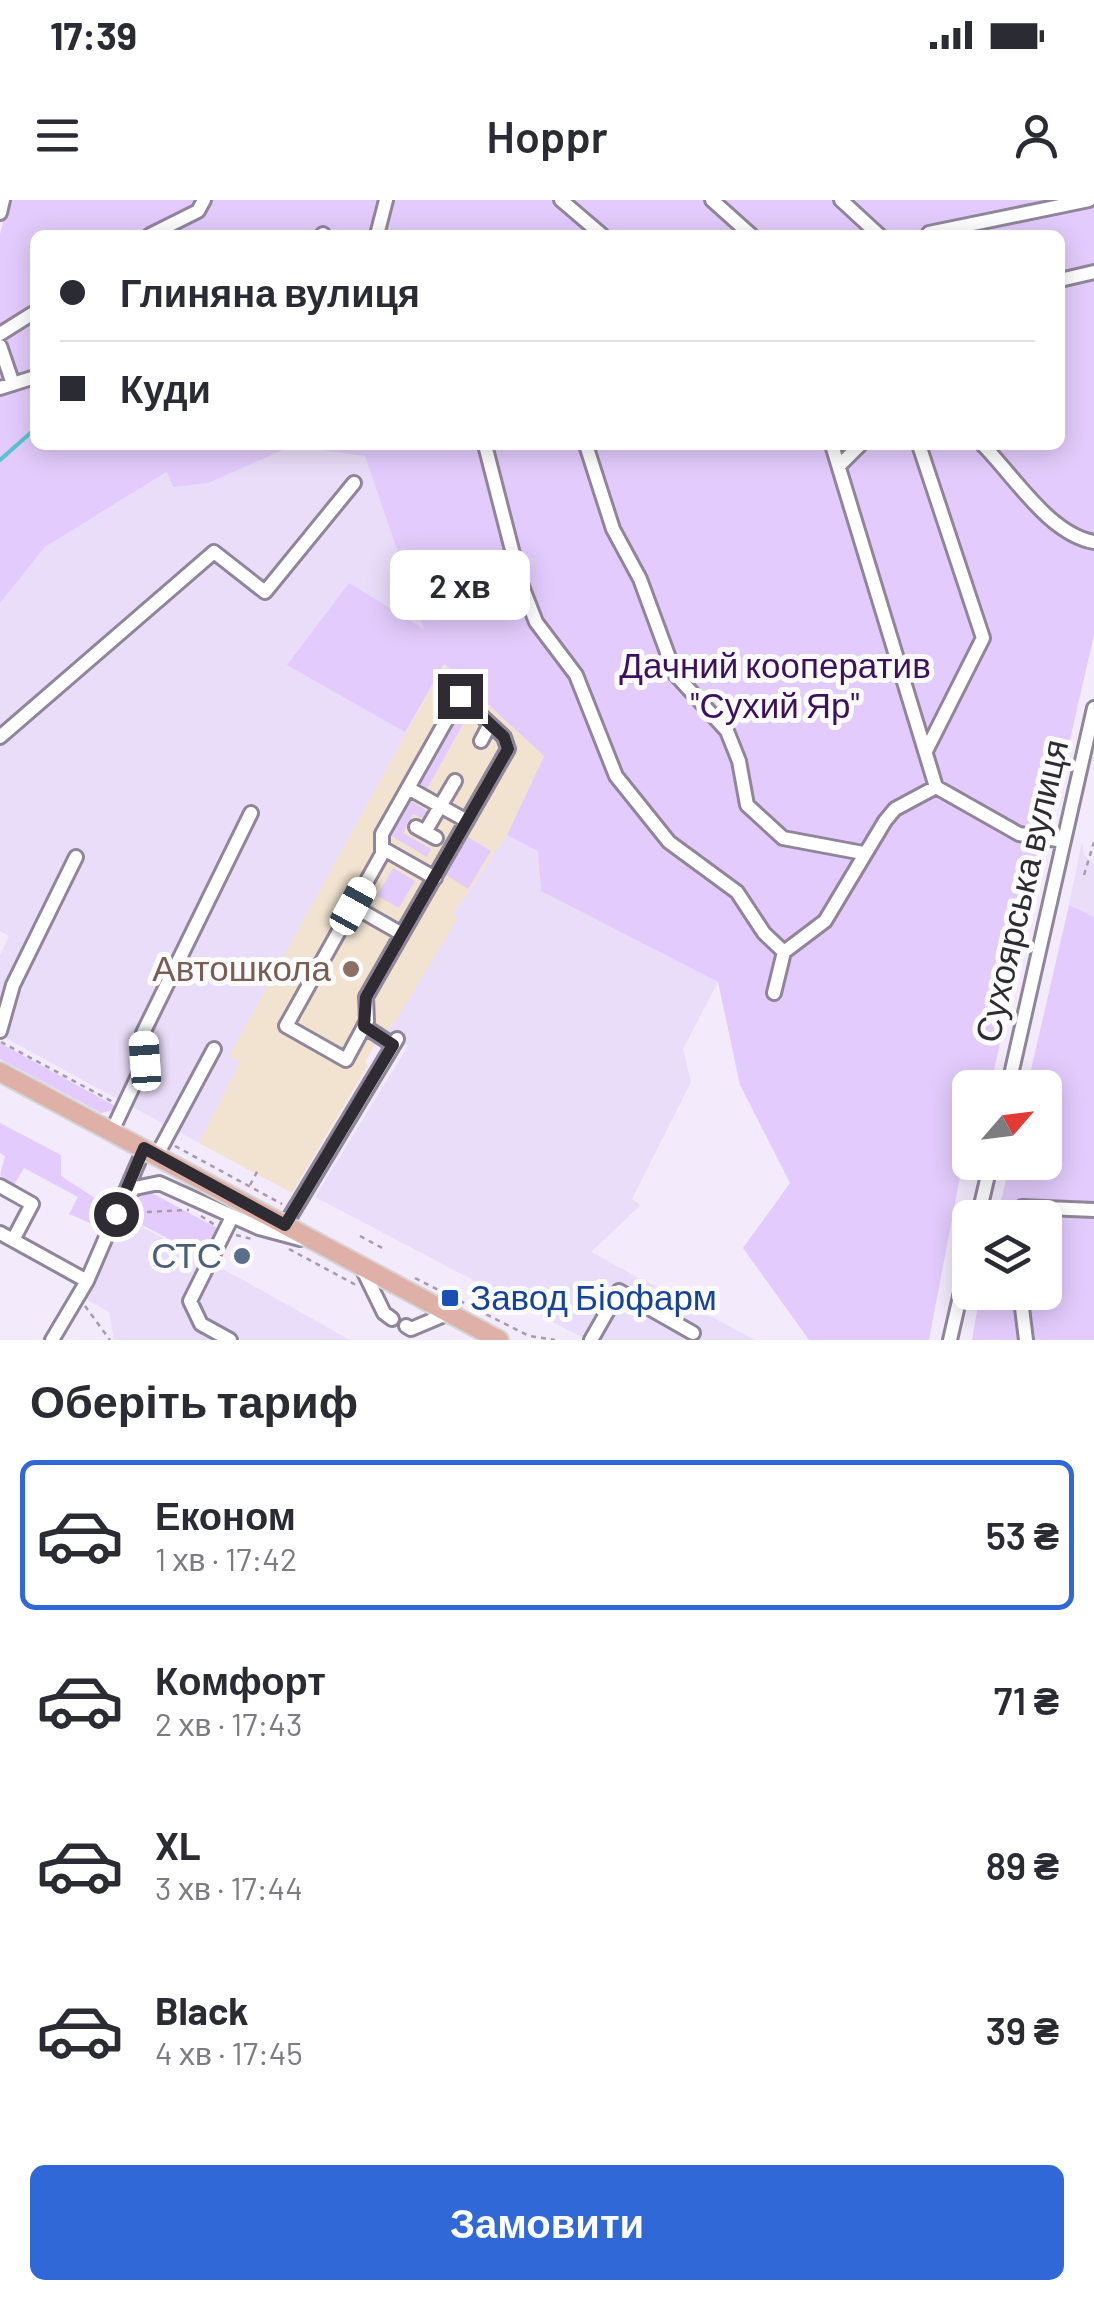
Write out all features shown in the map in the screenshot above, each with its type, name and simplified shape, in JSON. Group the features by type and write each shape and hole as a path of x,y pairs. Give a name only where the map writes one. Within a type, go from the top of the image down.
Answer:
{"main road":[{"path":"0,1072 290,1218 362,1268 500,1340"}],"street":[{"path":"0,213 3,200"},
{"path":"160,230 198,211 204,200"},
{"path":"378,230 386,200"},
{"path":"561,200 596,230"},
{"path":"712,200 745,230"},
{"path":"842,200 873,230"},
{"path":"943,230 1088,200"},
{"path":"1065,279 1094,272"},
{"path":"0,334 30,315"},
{"path":"0,346 7,386"},
{"path":"487,450 520,582 536,622 576,676 616,776 670,842 738,892 764,933 784,952"},
{"path":"588,450 613,529 640,579 674,674 727,731 739,762 748,805 783,838 864,854"},
{"path":"834,450 936,787 1019,834 1064,841"},
{"path":"839,466 855,450"},
{"path":"921,450 983,638 926,751"},
{"path":"988,450 1049,516 1072,535 1094,542"},
{"path":"0,736 214,552 265,592 354,483"},
{"path":"460,696 504,737 508,749 366,997 364,1026 346,1060 286,1026 353,906 382,848 382,834 408,788 460,696"},
{"name":"Сухоярська вулиця","path":"1012,1070 1094,708"},
{"path":"481,740 490,724"},
{"path":"426,833 455,782"},
{"path":"774,993 784,952 825,922 895,809 936,787"},
{"path":"408,788 467,821"},
{"path":"112,1131 145,1061 143,1033 250,813"},
{"path":"382,848 435,878"},
{"path":"0,1031 12,986 76,857"},
{"path":"353,906 402,934"},
{"path":"290,1218 395,1042 364,1026"},
{"path":"52,1340 87,1281 118,1208 214,1049"},
{"path":"118,1208 134,1188 160,1183 232,1217 324,1245"},
{"path":"0,1186 32,1204 6,1236 87,1281"},
{"path":"1062,1209 1094,1210"},
{"path":"230,1340 201,1324 190,1301 232,1217"},
{"path":"362,1268 392,1318"},
{"path":"591,1340 619,1290 694,1333"},
{"path":"950,1340 957,1310"},
{"path":"1022,1310 1026,1340"},
{"path":"406,1326 411,1328 448,1313"}],"path":[{"path":"1084,876 1094,842"},
{"path":"0,1042 123,1108"},
{"path":"155,1148 249,1186 290,1218"},
{"path":"249,1186 258,1170"},
{"path":"118,1208 188,1210 226,1231 266,1242"},
{"path":"360,1236 384,1249"},
{"path":"278,1244 374,1293"},
{"path":"412,1276 529,1336 555,1340"},
{"path":"79,1297 110,1340"}],"shaded area":[{"path":"280,450 365,455 425,630 444,664 230,1055 241,1062 199,1143 0,1035 0,955 9,936 0,931 0,603 45,547 168,472 173,487"},
{"name":"Автошкола","path":"444,664 544,756 507,835 452,915 457,919 396,1020 374,1046 365,1062 368,1065 292,1193 199,1143 240,1062 229,1056"},
{"path":"507,835 538,850 542,891 718,982 683,1049 691,1082 632,1199 641,1205 591,1252 755,1340 587,1340 315,1197 408,1046 386,1032 456,918 452,915"},
{"path":"1082,842 1084,855 1094,864 1094,917 1069,905"},
{"path":"121,1216 350,1340 114,1340 109,1312 84,1298"}],"green space":[{"name":"Дачний кооператив \"Сухий Яр\"","path":"9,200 1094,200 1094,635 994,1070 952,1070 952,1180 959,1180 956,1200 952,1200 952,1219 929,1340 809,1340 743,1248 790,1183 740,1085 718,982 541,891 538,851 507,835 544,756 444,664 405,732 287,665 349,583 424,629 365,456 321,450 1065,450 1065,230 30,230 30,450 283,450 208,483 173,487 167,472 45,547 0,603 0,234"},
{"path":"455,719 463,724 427,789 419,784"},
{"path":"411,801 429,812 425,820 413,814 403,833 431,849 427,857 391,836"},
{"path":"465,835 491,851 468,889 443,873"},
{"path":"393,868 415,881 399,908 377,896"},
{"path":"1069,905 1094,917 1094,1340 972,1340 977,1310 1062,1310 1062,1200 1001,1200 1006,1180 1062,1180 1062,1070 1031,1070"},
{"path":"0,1043 117,1109 101,1113 0,1059"},
{"path":"0,1123 61,1155 61,1176 109,1207 107,1214 92,1224 69,1214 78,1197 24,1168 14,1185 0,1175 5,1156 0,1153"},
{"path":"152,1193 217,1228 220,1233 207,1259 125,1216 136,1196"}],"waterway":[{"path":"385,230 387,219"},
{"path":"0,460 30,433"}],"place":[{"name":"Автошкола","path":"351,969"},
{"name":"СТС","path":"242,1256"},
{"name":"Завод Біофарм","path":"450,1298"}],"route":[{"path":"116,1214 144,1148 285,1225 393,1045 364,1026 366,997 508,749 504,737 460,696"}]}
